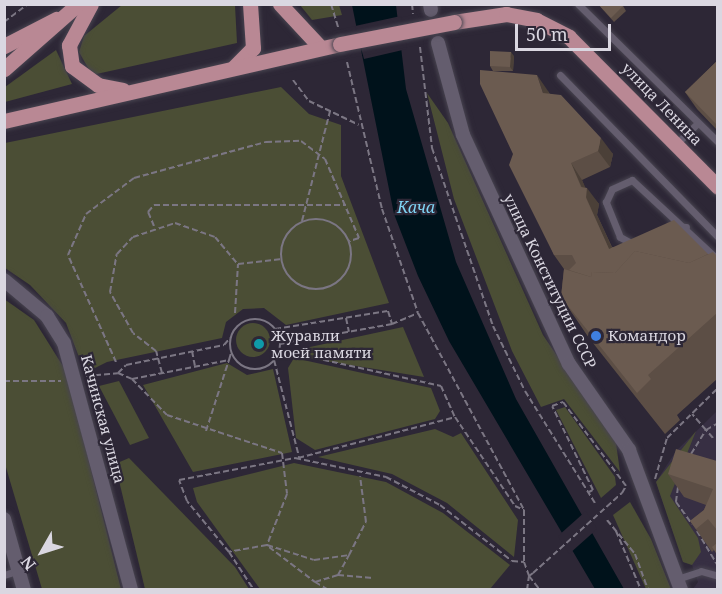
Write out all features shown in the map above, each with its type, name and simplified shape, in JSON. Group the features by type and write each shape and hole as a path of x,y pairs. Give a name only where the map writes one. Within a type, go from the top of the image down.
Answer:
{"main road":[{"path":"91,4 69,45 72,66 98,86 129,91"},
{"path":"234,67 253,48 250,4"},
{"path":"280,4 320,47"},
{"path":"4,46 72,9"},
{"path":"4,69 72,9"},
{"name":"улица Ленина","path":"4,121 320,47 339,37 506,14 552,27 598,64 717,188"}],"street":[{"name":"улица Конституции СССР","path":"438,43 463,135 569,364 629,450 679,584"},
{"name":"Качинская улица","path":"4,280 47,316 64,343 131,590"},
{"path":"5,520 24,590"}],"lane":[{"path":"578,4 717,142"},
{"path":"560,75 717,237"},
{"path":"675,144 698,123"},
{"path":"641,243 620,237 607,207 607,194 625,182 640,183 717,260"},
{"path":"659,232 686,227"},
{"path":"4,575 19,570"},
{"path":"679,584 701,571 717,576"}],"path":[{"path":"4,22 28,4"},
{"path":"331,4 339,37"},
{"path":"412,4 413,14"},
{"path":"420,47 432,148 493,326 525,391 595,503"},
{"path":"347,62 359,125 418,313 524,510 524,562 529,576 540,590"},
{"path":"293,80 309,101 359,125"},
{"path":"302,222 303,206 315,152 330,111"},
{"path":"116,362 68,255 73,237 98,201 134,178 266,141 296,139 325,159 359,238 349,241"},
{"path":"154,226 148,212 154,205 346,205"},
{"path":"327,220 349,241 350,264 329,286 299,284 282,259 286,236 302,222 327,220"},
{"path":"162,373 159,358 118,314 110,292 117,254 154,226 200,228 238,264 282,259"},
{"path":"235,313 238,264"},
{"path":"118,373 126,365 224,345 249,319 275,328 388,311 392,324"},
{"path":"280,344 392,324 418,313"},
{"path":"346,318 349,332"},
{"path":"275,328 280,344 274,360 299,457"},
{"path":"206,431 231,353 230,338"},
{"path":"279,350 441,386 455,417 515,506 524,510"},
{"path":"192,351 195,366"},
{"path":"231,353 251,369 274,360"},
{"path":"132,379 229,360"},
{"path":"86,376 118,373 132,379 167,415 206,431 282,453 287,494 267,545"},
{"path":"4,381 69,381"},
{"path":"656,491 667,438 717,388"},
{"path":"589,492 593,490 552,406 563,402 626,486"},
{"path":"692,414 713,438"},
{"path":"254,590 229,552 187,501 179,480 282,461 455,417"},
{"path":"689,459 706,430 717,423"},
{"path":"295,458 386,477 440,506 512,561 524,562"},
{"path":"338,575 366,522 360,476"},
{"path":"682,476 676,502 717,566"},
{"path":"529,576 622,493 626,486 634,483"},
{"path":"607,520 635,554 648,590"},
{"path":"613,526 641,590"},
{"path":"267,545 329,590"},
{"path":"229,552 267,545 314,560 349,555"},
{"path":"315,582 338,575 373,578"},
{"path":"527,590 529,576"}],"shaded area":[{"path":"717,411 717,589 693,589 698,582 692,565 683,562 656,482 676,451"}],"green space":[{"path":"122,5 235,5 237,43 92,75 79,52 84,36"},
{"path":"300,5 339,5 342,15 312,20"},
{"path":"56,50 72,84 5,102 5,87"},
{"path":"281,87 309,114 341,125 341,176 389,303 286,325 264,308 243,309 226,322 222,338 107,362 85,373 66,323 30,285 5,268 5,143"},
{"path":"427,93 448,123 543,335 616,443 620,472 564,399 541,407 512,351 454,199"},
{"path":"4,299 34,320 66,371 121,589 42,589 5,464"},
{"path":"253,323 265,328 270,340 265,352 253,357 241,352 236,340 241,328"},
{"path":"403,327 424,377 295,356 296,350"},
{"path":"294,358 431,388 440,411 435,419 315,450 296,438 288,368"},
{"path":"227,363 247,375 273,369 292,452 193,472 143,385"},
{"path":"119,381 149,438 130,445 99,386"},
{"path":"565,407 615,477 616,485 601,498 556,410"},
{"path":"435,429 453,437 461,433 518,520 514,557 447,503 392,474 318,457"},
{"path":"696,431 670,496 698,538 701,552 692,565 683,562 656,482"},
{"path":"129,458 235,567 249,589 145,589 115,464"},
{"path":"294,463 386,482 443,513 510,565 490,589 260,589 197,502 193,488"},
{"path":"630,502 651,539 671,589 646,589 613,515"}],"water":[{"name":"Кача","path":"352,5 396,5 406,89 456,262 516,399 624,589 595,589 449,341 418,276 394,214"}],"pier":[{"path":"401,16 407,49 364,59 355,26"},
{"path":"586,511 597,529 569,554 558,536"}],"building":[{"path":"598,4 622,4 623,6 611,18"},
{"path":"490,51 511,52 510,67 490,66"},
{"path":"717,61 717,125 685,92"},
{"path":"480,70 537,75 543,93 561,95 601,138 598,151 571,163 581,187 587,188 586,198 609,249 674,220 708,254 689,263 635,251 615,273 592,272 591,277 569,270 576,263 572,255 554,255 509,165 513,154 480,84"},
{"path":"635,251 689,263 713,252 717,256 717,313 648,375 651,379 637,393 561,297 564,269 591,277 592,272 615,273"},
{"path":"676,449 717,461 717,530 708,519 696,529 690,521 704,510 713,489 668,474"},
{"path":"717,543 717,554 712,547"}],"place":[{"name":"Командор","path":"596,336"},
{"name":"Журавли моей памяти","path":"259,344"}]}
